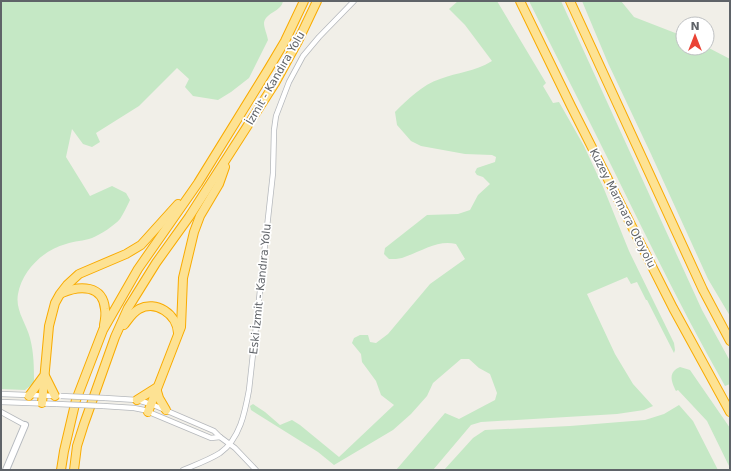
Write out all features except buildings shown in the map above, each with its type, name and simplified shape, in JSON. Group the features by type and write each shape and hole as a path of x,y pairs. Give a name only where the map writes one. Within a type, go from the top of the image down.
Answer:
{"highway":[{"path":"61,470 76,400 104,330 138,269 198,184 272,63 285,41 304,1"},
{"name":"İzmit - Kandıra Yolu","path":"230,154 275,83 298,41 317,1"},
{"name":"Kuzey Marmara Otoyolu","path":"520,1 673,308 730,412"},
{"path":"570,1 703,290 730,341"},
{"path":"150,408 156,388 181,326 183,278 194,232 200,216 219,184 230,154"},
{"path":"74,470 77,446 84,424 114,337 128,308 156,263 189,217 230,154"},
{"path":"42,399 51,315 60,294 79,274 141,246 198,184"},
{"path":"60,294 85,287 99,294 106,309 104,330"},
{"path":"114,337 133,314 139,309 147,306 161,308 169,314 177,328 178,335"},
{"path":"29,396 44,375"},
{"path":"44,375 58,398"},
{"path":"137,400 156,388"},
{"path":"156,388 159,398 166,410"}],"street":[{"name":"Eski İzmit - Kandıra Yolu","path":"229,444 239,428 245,410 249,390 273,173 274,130 276,116 289,82 303,56 319,36 354,1"},
{"path":"1,394 29,396 42,399 58,398 103,406 166,410 214,431 235,448 256,470"},
{"path":"1,402 58,398 137,400 211,438 220,437"},
{"path":"1,412 25,425 6,470"},
{"path":"183,470 218,454 229,444"}],"green space":[{"path":"1,1 283,1 279,8 265,19 264,25 268,40 249,78 218,100 193,96 185,87 189,79 177,68 139,106 96,133 100,142 92,147 83,144 72,129 66,157 90,196 112,186 126,193 130,200 120,219 111,227 92,238 69,243 49,251 35,263 24,277 20,285 17,300 21,316 28,332 34,360 34,383 25,390 1,389"},
{"path":"458,1 497,1 546,83 543,86 553,103 559,102 584,146 604,189 629,251 674,343 675,350 674,353 637,282 631,284 627,277 587,294 615,354 633,384 653,406 644,410 617,414 481,422 471,425 433,470 396,470 445,413 459,419 495,400 497,393 490,374 479,368 469,359 461,359 433,383 427,396 411,414 393,430 334,465 318,452 251,410 250,406 253,404 280,425 292,420 339,457 394,405 381,395 376,381 362,362 361,354 352,343 354,338 360,335 368,335 370,342 376,343 388,334 430,284 465,259 456,244 449,243 442,243 429,247 397,259 389,259 384,254 385,248 427,215 458,214 470,210 478,195 490,184 475,172 477,168 495,162 496,157 492,155 465,154 421,146 411,141 397,125 395,112 410,97 421,89 440,79 472,70 492,61 465,25 449,9"},
{"path":"529,1 561,1 702,310 730,361 730,384 725,386 710,360 654,253"},
{"path":"582,1 621,1 634,17 675,33 675,56 715,56 715,51 730,59 730,316 708,279 608,63"},
{"path":"680,367 690,370 730,428 730,468 707,421 678,390 676,391 673,384 672,374"},
{"path":"679,405 693,421 718,470 444,470 473,438 485,430 570,426 645,420 664,414"}]}
